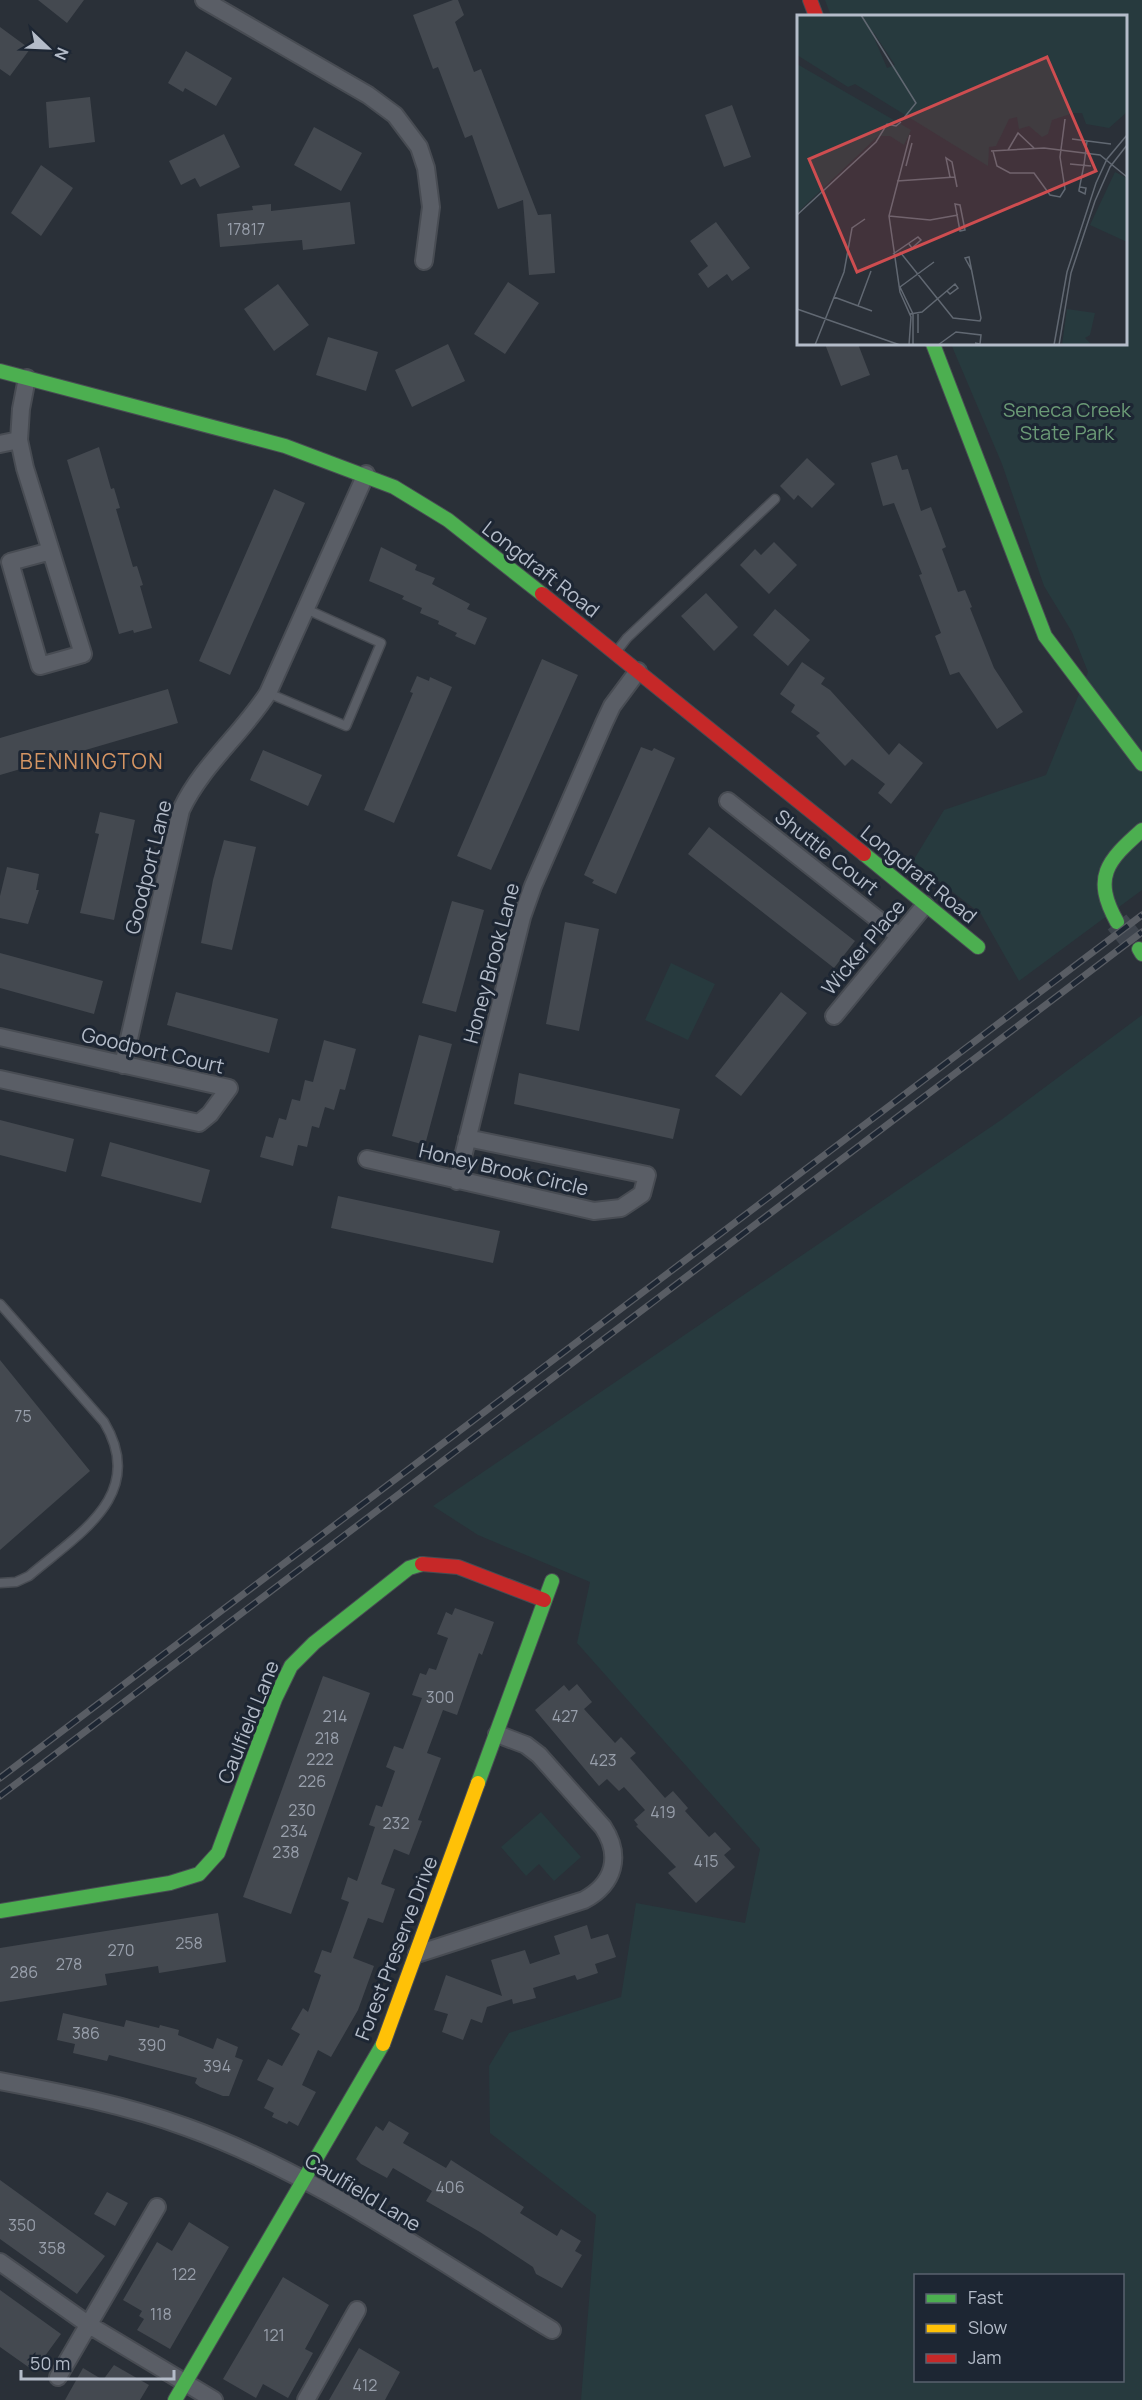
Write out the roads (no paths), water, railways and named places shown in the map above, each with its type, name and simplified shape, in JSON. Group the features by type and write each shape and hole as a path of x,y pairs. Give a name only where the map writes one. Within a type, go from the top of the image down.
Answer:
{"street":[{"path":"204,0 368,95 394,115 419,147 426,168 431,207 424,261"},
{"path":"810,0 816,15"},
{"path":"933,345 1046,636 1142,764"},
{"name":"Longdraft Road","path":"0,371 285,446 366,474 394,487 448,520 616,653 978,947"},
{"path":"27,378 21,409 19,440 25,468 51,551 82,654 40,666 10,562 51,551"},
{"path":"0,444 19,440"},
{"name":"Goodport Lane","path":"123,1065 181,810 192,788 256,712 268,693 366,474"},
{"name":"Honey Brook Lane","path":"457,1180 532,886 604,723 625,687 638,671"},
{"name":"Shuttle Court","path":"728,801 899,936"},
{"path":"1117,922 1104,895 1106,866 1112,857 1142,830"},
{"name":"Wicker Place","path":"834,1016 925,905"},
{"name":"Goodport Court","path":"0,1037 229,1088 210,1114 199,1122 0,1079"},
{"name":"Honey Brook Circle","path":"367,1159 594,1211 621,1208 642,1194 647,1175 467,1138"},
{"name":"Caulfield Lane","path":"0,1911 170,1883 189,1878 207,1868 224,1842 275,1699 291,1666 314,1643 409,1568 420,1563 447,1564 544,1600"},
{"name":"Forest Preserve Drive","path":"175,2400 384,2042 552,1581"},
{"path":"417,1954 584,1900 599,1890 610,1876 615,1856 610,1838 603,1827 540,1755 526,1745 497,1734"},
{"name":"Caulfield Lane","path":"0,2081 155,2116 215,2138 304,2180 552,2330"},
{"path":"58,2377 157,2207"},
{"path":"0,2262 88,2325 214,2400"},
{"path":"306,2400 357,2310"}],"lane":[{"path":"616,653 627,638 775,500"},
{"path":"268,693 346,726 381,643 306,609"},
{"path":"0,1304 104,1422 114,1439 119,1475 111,1499 101,1514 28,1576 16,1582 0,1583"}],"tunnel":[{"path":"1117,922 1139,949"}],"railway":[{"path":"0,1778 1142,915"},
{"path":"0,1796 1142,932"}],"district":[{"name":"BENNINGTON","path":"92,761"}],"park label":[{"name":"Seneca Creek State Park","path":"1067,420"}]}
